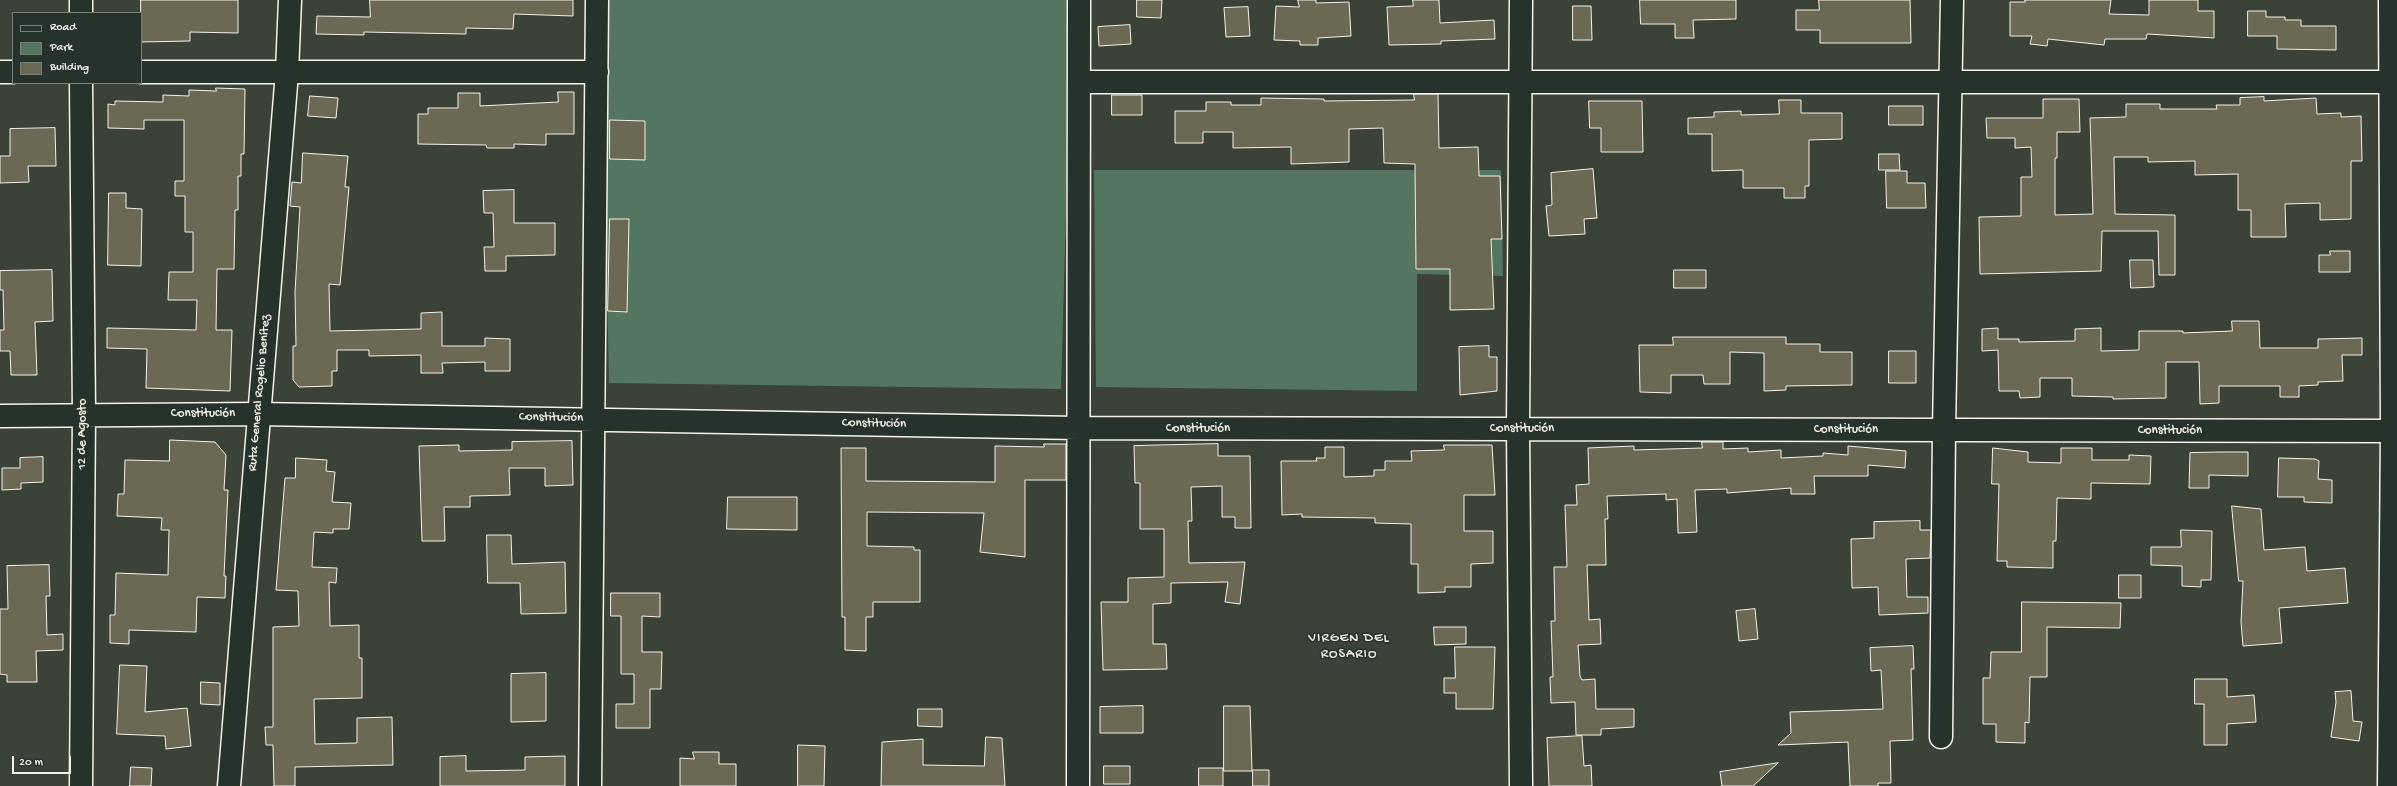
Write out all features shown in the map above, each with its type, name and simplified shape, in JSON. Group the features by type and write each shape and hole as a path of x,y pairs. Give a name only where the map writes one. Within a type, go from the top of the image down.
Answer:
{"street":[{"path":"81,0 81,12"},
{"name":"Ruta General Rogelio Benítez","path":"229,786 258,414 287,72 290,0"},
{"path":"590,786 597,0"},
{"path":"1078,786 1079,0"},
{"path":"1520,0 1518,429 1521,786"},
{"path":"1941,736 1944,430 1952,0"},
{"path":"2389,786 2394,431 2394,82 2390,0"},
{"path":"0,72 12,72"},
{"path":"142,72 597,72"},
{"path":"1079,82 2394,82"},
{"name":"12 de Agosto","path":"81,84 84,414 81,786"},
{"name":"Constitución","path":"0,416 84,414 258,414 1078,428 2394,431"}],"green space":[{"path":"601,0 1072,0 1061,389 609,383"},
{"path":"1094,170 1501,170 1503,276 1417,274 1417,391 1096,387"}],"building":[{"path":"141,0 238,0 238,33 190,32 190,41 142,42"},
{"path":"370,0 573,0 573,16 514,14 513,29 466,28 466,34 364,32 364,35 316,34 317,16 370,17"},
{"path":"1137,0 1162,0 1161,18 1137,17"},
{"path":"1298,0 1316,0 1316,3 1349,2 1351,36 1318,38 1318,45 1300,45 1300,41 1274,40 1276,6 1299,7"},
{"path":"1413,0 1439,0 1440,23 1494,20 1495,39 1441,41 1441,44 1389,45 1387,7 1413,6"},
{"path":"1640,0 1736,0 1736,19 1693,20 1694,38 1675,38 1675,24 1641,24"},
{"path":"1819,0 1910,0 1911,43 1820,43 1820,30 1796,30 1796,10 1819,10"},
{"path":"2025,0 2111,0 2109,14 2149,15 2149,0 2198,0 2198,11 2214,11 2214,38 2147,34 2146,39 2105,39 2104,45 2048,39 2047,46 2030,44 2032,36 2010,36 2010,2 2025,2"},
{"path":"1573,6 1591,6 1592,40 1573,40"},
{"path":"1248,7 1250,36 1226,37 1224,8"},
{"path":"2248,11 2266,11 2266,17 2285,17 2285,20 2301,20 2301,26 2336,26 2336,50 2277,49 2277,36 2248,36"},
{"path":"1130,25 1131,44 1099,46 1098,27"},
{"path":"216,88 245,89 244,154 241,154 241,176 238,176 238,210 235,210 234,269 217,269 216,330 232,330 230,391 146,388 147,349 107,348 107,328 196,330 197,300 168,300 169,272 193,272 193,232 185,232 185,196 175,196 175,181 184,181 184,120 144,120 144,129 108,128 108,104 115,105 115,101 163,102 163,95 189,96 189,90 216,91"},
{"path":"558,92 574,92 574,134 546,134 546,145 514,144 514,148 487,148 486,145 418,144 418,114 428,114 428,108 458,108 458,93 480,93 480,106 558,102"},
{"path":"1414,94 1438,94 1439,148 1478,147 1479,176 1500,176 1502,239 1491,239 1494,309 1450,310 1450,269 1416,269 1415,164 1384,163 1383,128 1349,129 1349,162 1291,164 1291,147 1233,148 1233,132 1203,132 1203,143 1175,143 1175,111 1206,111 1206,102 1231,102 1231,105 1261,105 1261,98 1324,99 1324,101 1414,100"},
{"path":"1112,95 1142,95 1142,115 1112,115"},
{"path":"310,96 338,98 336,118 308,116"},
{"path":"2264,97 2264,101 2316,98 2317,114 2341,113 2341,117 2361,116 2362,161 2351,161 2351,219 2320,220 2320,203 2285,204 2286,237 2251,237 2251,210 2238,210 2238,174 2195,175 2195,161 2148,162 2148,157 2114,157 2115,214 2175,215 2175,275 2159,275 2158,231 2102,231 2101,271 1980,274 1979,217 2021,216 2021,177 2032,177 2031,147 2015,148 2015,138 1987,138 1986,118 2043,118 2043,99 2079,99 2080,132 2057,132 2057,158 2055,158 2055,215 2093,214 2090,118 2126,117 2126,104 2160,104 2160,109 2217,109 2216,105 2240,105 2240,98"},
{"path":"1779,100 1801,100 1801,113 1842,113 1842,139 1809,140 1809,186 1805,186 1805,198 1784,198 1784,188 1743,188 1743,170 1712,171 1712,134 1688,134 1688,118 1714,117 1714,112 1741,111 1741,115 1779,114"},
{"path":"1589,101 1642,101 1643,152 1601,152 1601,128 1590,128"},
{"path":"1889,106 1923,106 1923,125 1889,125"},
{"path":"610,120 645,121 645,160 610,159"},
{"path":"55,128 56,166 28,166 29,182 0,183 0,156 10,156 10,129"},
{"path":"303,153 348,156 345,187 349,187 340,285 329,284 330,331 421,329 421,313 442,312 442,346 485,346 485,338 510,339 510,371 485,371 485,362 442,363 443,373 421,373 421,355 369,356 369,350 337,350 337,371 332,371 332,386 299,387 293,380 293,346 296,346 295,292 300,207 290,206 292,182 301,183"},
{"path":"1879,154 1899,154 1900,170 1879,170"},
{"path":"1593,169 1597,218 1584,219 1585,234 1549,236 1546,206 1552,205 1551,173"},
{"path":"1886,171 1907,171 1907,183 1925,183 1926,208 1887,208"},
{"path":"514,190 514,223 555,223 555,255 506,256 506,271 485,271 484,247 494,247 493,213 484,213 483,191"},
{"path":"109,193 126,193 126,208 142,209 141,266 108,265"},
{"path":"610,219 629,219 627,312 608,311"},
{"path":"2330,251 2350,251 2350,272 2319,272 2319,255 2330,255"},
{"path":"2130,260 2153,260 2154,287 2131,288"},
{"path":"52,270 53,321 35,322 37,375 11,375 10,351 0,351 0,330 4,330 3,290 0,290 0,271"},
{"path":"1674,270 1706,270 1706,288 1674,288"},
{"path":"2232,321 2259,321 2260,348 2318,348 2318,339 2362,338 2362,355 2342,355 2343,381 2318,382 2318,385 2299,386 2299,397 2280,397 2280,386 2219,386 2219,403 2200,404 2199,362 2166,362 2166,398 2113,399 2113,397 2072,396 2072,378 2040,378 2040,397 2020,398 2019,391 1999,391 1998,350 1982,351 1982,329 1998,328 1998,339 2019,339 2019,342 2075,341 2075,329 2101,328 2101,351 2139,350 2139,331 2183,331 2183,333 2232,331"},
{"path":"1673,337 1786,337 1786,344 1820,344 1820,352 1852,352 1852,385 1786,386 1786,390 1764,391 1764,353 1730,352 1730,384 1704,384 1703,375 1671,375 1671,393 1640,392 1639,345 1673,345"},
{"path":"1489,346 1489,357 1497,357 1497,391 1460,395 1459,347"},
{"path":"1889,351 1916,351 1916,383 1889,383"},
{"path":"170,440 215,442 226,455 224,490 228,490 224,576 226,576 225,598 197,597 196,632 129,630 129,644 110,643 110,615 115,615 116,573 168,575 169,530 161,530 162,518 117,516 118,494 124,494 125,460 169,461"},
{"path":"572,441 573,485 545,486 545,468 509,468 510,495 470,496 470,507 444,507 445,541 422,541 419,446 459,445 459,451 512,450 512,442"},
{"path":"1702,442 1723,442 1723,449 1748,448 1748,452 1781,450 1781,458 1823,456 1823,453 1848,455 1848,446 1906,451 1905,468 1868,465 1868,476 1814,476 1815,494 1791,494 1791,488 1727,493 1727,489 1695,490 1697,532 1678,533 1677,499 1666,500 1666,494 1607,496 1608,519 1605,519 1606,565 1587,565 1589,620 1600,619 1601,644 1578,645 1580,676 1582,680 1595,679 1596,709 1634,709 1634,727 1601,729 1601,735 1576,735 1575,702 1551,703 1550,677 1553,677 1551,621 1555,621 1554,567 1567,567 1565,505 1577,505 1576,485 1589,484 1588,448 1634,446 1634,450 1702,448"},
{"path":"1044,444 1066,444 1066,480 1025,480 1025,557 980,552 984,513 867,512 867,546 914,547 914,550 920,550 920,602 873,602 873,617 866,617 866,651 845,650 845,617 842,617 841,448 866,448 866,481 995,482 995,446 1044,447"},
{"path":"1218,444 1218,456 1250,456 1251,528 1235,528 1235,517 1222,517 1222,486 1191,487 1192,521 1188,521 1189,563 1245,562 1240,604 1225,602 1228,582 1171,583 1171,603 1153,604 1153,644 1166,644 1167,669 1103,670 1101,602 1128,602 1128,578 1164,577 1164,529 1140,529 1140,483 1135,483 1134,446"},
{"path":"1444,445 1492,445 1495,495 1464,495 1464,531 1493,531 1493,563 1471,564 1471,587 1445,587 1445,592 1418,593 1418,564 1411,564 1411,524 1375,523 1375,518 1302,517 1302,514 1282,515 1281,461 1317,461 1316,458 1325,458 1325,447 1344,447 1344,477 1374,476 1374,470 1385,470 1385,461 1412,461 1411,451 1444,450"},
{"path":"1993,448 2028,452 2028,462 2061,463 2061,448 2092,448 2092,460 2129,460 2129,455 2151,456 2150,484 2091,483 2091,499 2057,498 2056,541 2053,541 2053,568 2007,567 2007,561 1997,561 1999,484 1992,484"},
{"path":"2248,452 2248,476 2209,475 2209,488 2189,488 2190,453"},
{"path":"43,457 43,482 21,483 21,489 2,490 2,468 20,468 20,458"},
{"path":"296,458 327,460 326,471 335,472 332,502 351,503 349,529 333,529 333,533 314,532 312,567 337,568 336,583 329,582 330,626 359,625 359,658 362,658 362,698 314,699 315,744 357,743 357,718 392,717 393,765 295,767 295,786 274,786 273,745 266,745 265,727 273,727 273,627 299,626 298,591 276,590 285,478 295,478"},
{"path":"2279,458 2315,459 2319,461 2318,479 2332,480 2332,503 2304,502 2304,497 2278,497"},
{"path":"728,497 797,497 797,530 727,529"},
{"path":"2232,506 2261,509 2264,550 2305,547 2307,571 2345,568 2348,603 2279,608 2282,643 2243,646 2241,622 2243,581 2239,581"},
{"path":"1920,521 1920,530 1931,530 1930,558 1906,559 1907,597 1928,597 1928,613 1879,615 1878,587 1852,588 1851,539 1874,538 1874,522"},
{"path":"2181,530 2212,531 2211,580 2201,580 2201,587 2182,586 2182,566 2151,565 2151,547 2181,547"},
{"path":"487,535 511,535 512,564 565,562 566,613 521,614 520,583 488,583"},
{"path":"49,565 50,596 46,596 47,635 63,634 63,650 36,651 37,682 7,682 7,675 0,674 0,609 8,609 7,566"},
{"path":"2119,575 2141,575 2141,598 2119,598"},
{"path":"611,593 660,593 660,617 642,616 642,652 662,652 661,689 650,689 650,728 616,728 616,704 634,704 634,674 621,674 621,616 611,616"},
{"path":"2022,602 2121,603 2120,628 2047,627 2047,677 2030,677 2029,723 2025,722 2025,743 1996,742 1996,724 1983,724 1983,678 1990,678 1991,652 2021,652"},
{"path":"1755,609 1758,639 1739,641 1736,611"},
{"path":"1434,627 1466,627 1466,644 1435,645"},
{"path":"1913,646 1914,669 1911,669 1913,740 1890,741 1891,783 1878,783 1878,786 1850,786 1848,742 1778,745 1791,733 1790,712 1883,709 1881,670 1871,671 1870,648"},
{"path":"1455,647 1495,647 1493,709 1456,709 1456,693 1444,693 1444,678 1455,678"},
{"path":"120,665 147,666 145,712 187,708 191,746 166,749 165,736 117,734"},
{"path":"546,673 546,721 511,722 511,674"},
{"path":"2195,679 2227,679 2227,697 2254,695 2256,722 2227,724 2227,745 2204,745 2204,704 2195,704"},
{"path":"201,682 220,683 220,705 201,704"},
{"path":"2351,691 2353,721 2362,722 2359,741 2331,737 2336,702 2335,692"},
{"path":"1143,706 1143,733 1100,733 1100,707"},
{"path":"1224,706 1250,706 1252,771 1224,771"},
{"path":"918,709 942,709 942,727 918,726"},
{"path":"1582,736 1584,766 1591,765 1592,786 1549,786 1547,738"},
{"path":"986,737 1002,738 1005,786 881,786 882,742 923,739 923,765 984,766"},
{"path":"798,745 825,746 824,786 798,786"},
{"path":"693,752 719,752 719,764 736,764 736,786 680,786 680,758 694,759"},
{"path":"466,756 466,771 525,770 525,757 565,756 565,786 440,786 440,757"},
{"path":"1778,763 1753,786 1722,786 1720,772"},
{"path":"1104,766 1130,766 1130,784 1104,784"},
{"path":"131,767 152,768 151,786 130,786"},
{"path":"1199,768 1223,768 1223,786 1199,786"},
{"path":"1253,770 1269,770 1269,786 1253,786"}],"district":[{"name":"VIRGEN DEL ROSARIO","path":"1349,648"}]}
